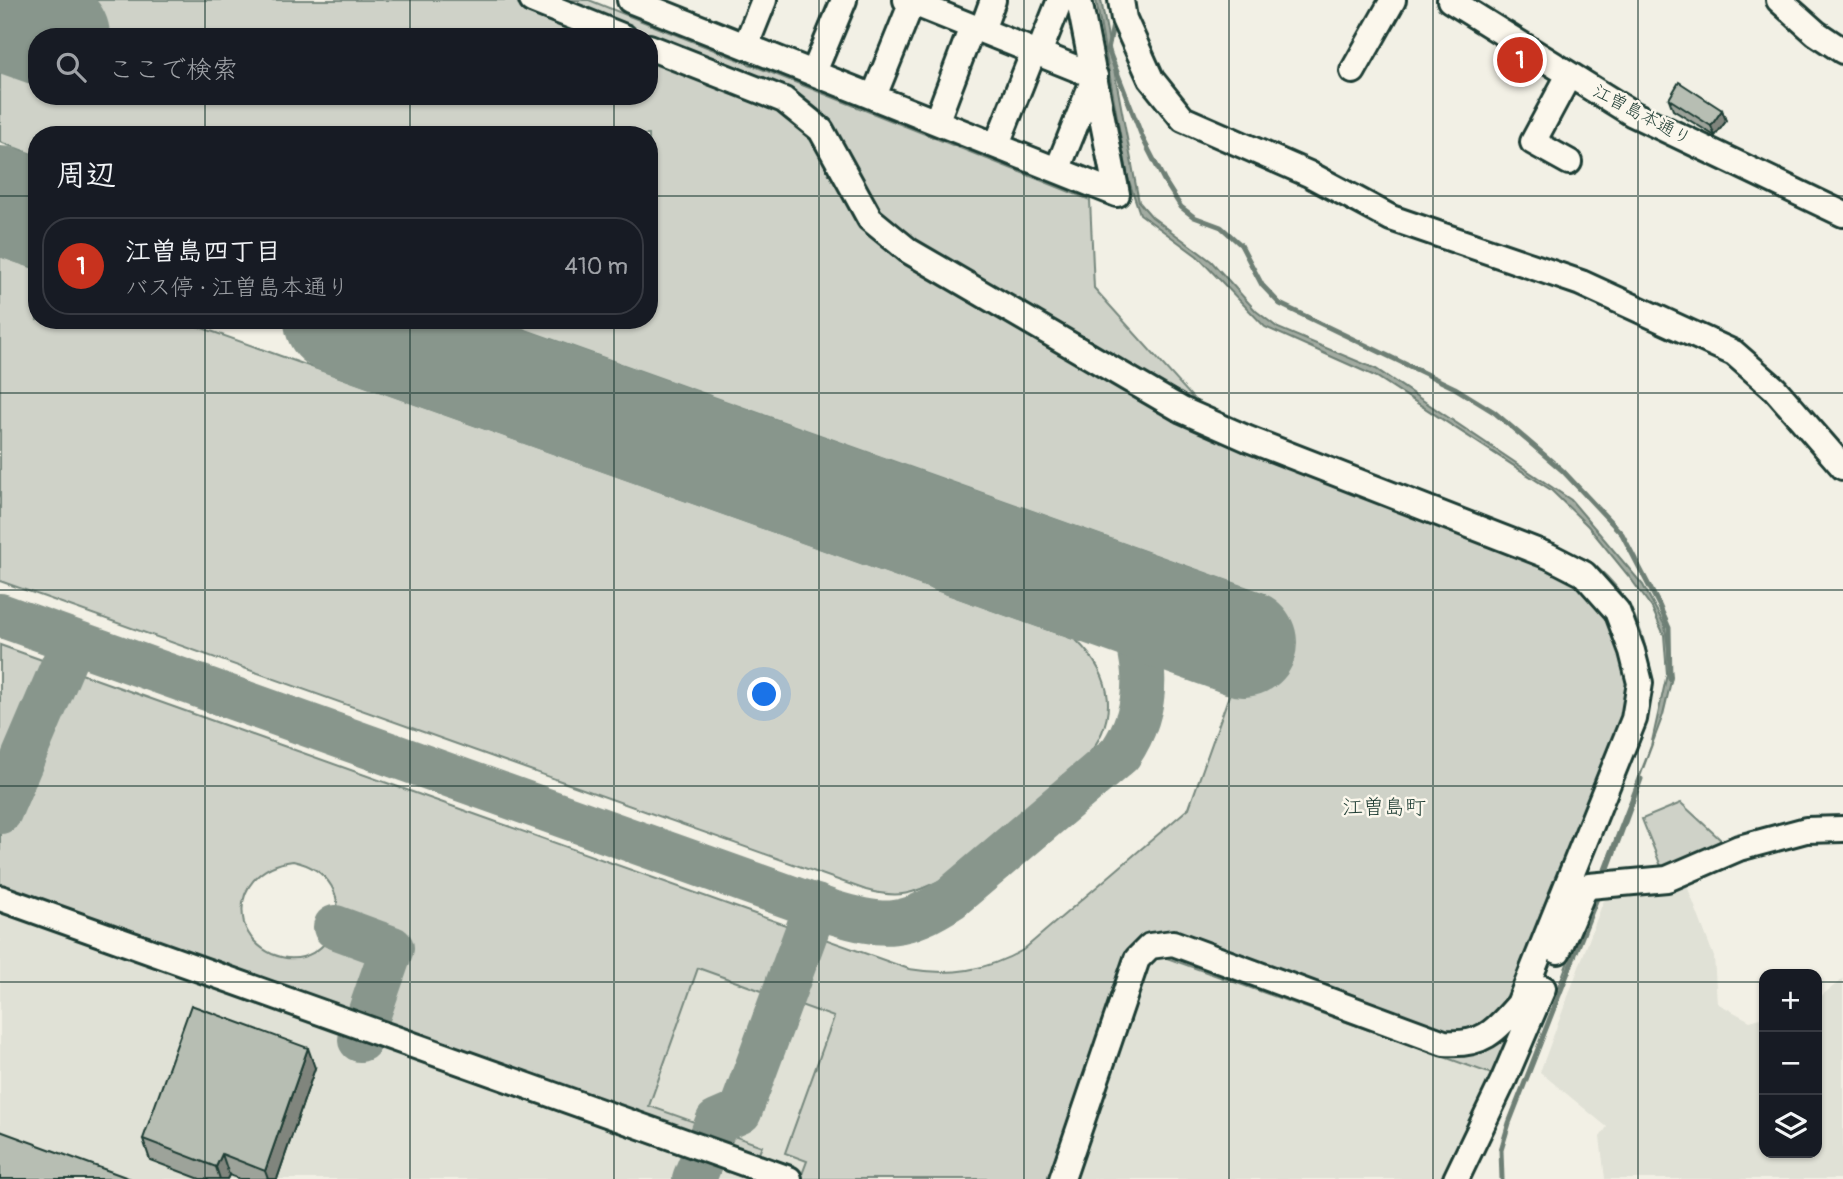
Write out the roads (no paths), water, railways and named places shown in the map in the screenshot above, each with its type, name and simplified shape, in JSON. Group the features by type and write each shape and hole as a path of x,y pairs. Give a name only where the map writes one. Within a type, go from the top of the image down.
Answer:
{"street":[{"path":"533,0 602,28"},
{"path":"630,0 1058,168 1117,194 1079,0"},
{"path":"746,45 764,0"},
{"path":"814,72 844,0"},
{"path":"937,120 977,28 993,0"},
{"path":"997,144 1060,0"},
{"path":"1121,0 1124,19 1151,79 1184,119 1309,174 1391,218 1581,283 1734,353 1775,389 1843,467"},
{"path":"1353,71 1393,0"},
{"name":"江曽島本通り","path":"1450,0 1633,114 1843,214"},
{"path":"1779,0 1816,33 1843,51"},
{"path":"874,96 914,2 1095,76"},
{"path":"658,51 784,100 821,130 870,219 909,251 1182,410 1248,439 1549,556 1584,574 1617,611 1632,651 1640,683 1634,719 1519,1004 1497,1029 1469,1045 1444,1043 1173,943 1150,946 1137,959 1062,1179"},
{"path":"1569,75 1533,142 1569,162"},
{"path":"1058,168 1095,76"},
{"path":"1456,1179 1504,1079 1583,892 1589,886 1667,879 1740,848 1806,830 1843,828"},
{"path":"0,898 789,1179"}],"waterway":[{"path":"1114,20 1108,49 1143,139 1181,207 1194,217 1221,227 1241,245 1262,285 1280,304 1455,388 1494,412 1563,471 1622,534 1659,605 1669,628 1670,679"},
{"path":"1607,871 1641,779"},
{"path":"1502,1179 1501,1150 1509,1123 1597,898"}],"place":[{"name":"江曽島四丁目","path":"1520,60"}],"district":[{"name":"江曽島町","path":"1384,807"}]}
